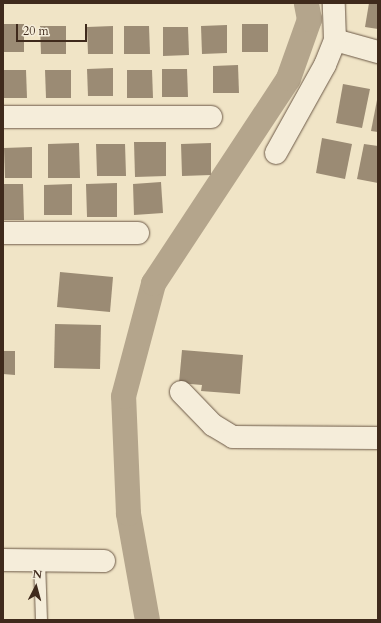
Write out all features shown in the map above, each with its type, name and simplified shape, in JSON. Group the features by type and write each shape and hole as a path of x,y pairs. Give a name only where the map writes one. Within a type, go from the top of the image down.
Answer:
{"street":[{"path":"276,153 325,65 335,40 334,3"},
{"path":"335,40 378,52"},
{"path":"3,117 211,117"},
{"path":"3,233 138,233"},
{"path":"181,392 213,425 233,437 378,438"},
{"path":"3,560 104,561"}],"lane":[{"path":"39,560 41,620"}],"building":[{"path":"369,3 378,3 378,29 365,27"},
{"path":"3,24 24,24 24,52 3,52"},
{"path":"242,24 268,24 268,52 242,52"},
{"path":"227,25 227,53 202,54 201,26"},
{"path":"40,26 66,26 66,54 41,54"},
{"path":"113,26 113,54 88,54 87,27"},
{"path":"124,26 149,26 150,54 124,54"},
{"path":"163,27 188,27 189,55 163,56"},
{"path":"238,65 239,93 213,93 213,66"},
{"path":"113,68 113,96 88,96 87,69"},
{"path":"162,69 187,69 188,97 162,97"},
{"path":"3,70 26,70 27,98 3,98"},
{"path":"45,70 71,70 71,98 46,98"},
{"path":"127,70 152,70 153,98 127,98"},
{"path":"343,84 370,89 362,128 336,123"},
{"path":"378,100 378,132 371,131"},
{"path":"322,138 352,144 345,179 316,173"},
{"path":"134,142 166,142 166,176 135,177"},
{"path":"79,143 80,178 48,178 48,144"},
{"path":"211,143 211,175 182,176 181,144"},
{"path":"96,144 125,144 126,176 97,176"},
{"path":"364,144 378,146 378,183 357,179"},
{"path":"32,147 32,178 5,178 4,148"},
{"path":"161,182 163,213 134,215 133,184"},
{"path":"117,183 117,217 87,217 86,184"},
{"path":"3,184 23,184 24,220 3,220"},
{"path":"72,184 72,215 44,215 44,185"},
{"path":"60,272 113,277 110,312 57,307"},
{"path":"55,324 101,325 100,369 54,368"},
{"path":"182,350 243,355 240,394 201,391 202,385 179,383"},
{"path":"3,351 15,351 15,375 3,374"}],"waterway":[{"path":"147,620 128,513 123,396 153,283 288,78 309,19 306,3"}]}
